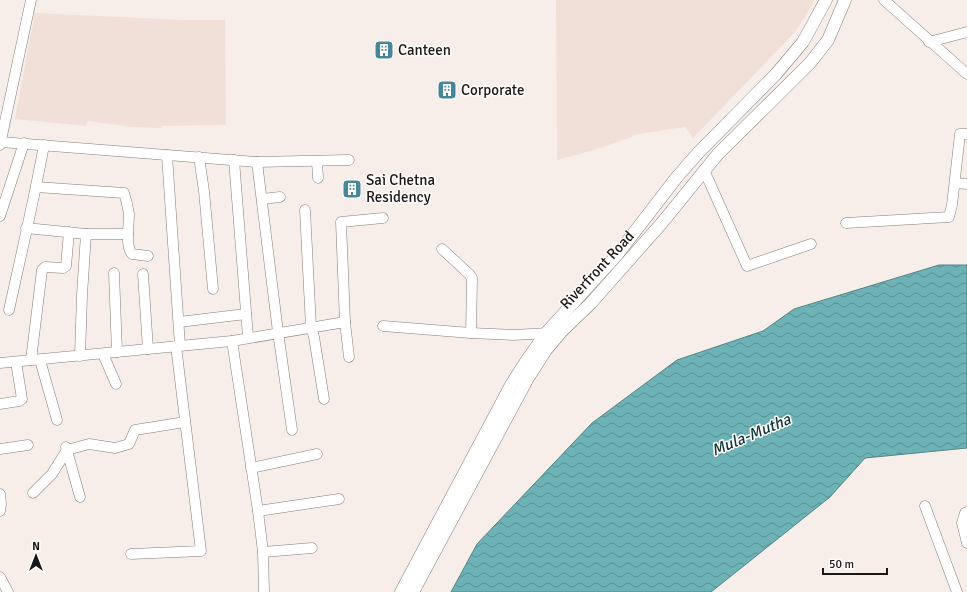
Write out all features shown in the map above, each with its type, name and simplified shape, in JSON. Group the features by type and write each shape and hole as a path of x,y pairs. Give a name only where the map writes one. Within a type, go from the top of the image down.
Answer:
{"street":[{"path":"31,0 1,143 24,143 257,162 350,160"},
{"name":"Riverfront Road","path":"400,592 511,385 546,333 616,256 690,162 776,74 803,42 826,0"},
{"name":"Riverfront Road","path":"413,592 528,378 546,350 562,331 591,303 661,224 718,154 810,63 828,40 845,0"},
{"path":"884,0 929,42 967,74"},
{"path":"929,42 967,32"},
{"path":"846,224 949,217 955,183 962,157 960,134 967,134"},
{"path":"0,216 24,143"},
{"path":"9,310 44,145"},
{"path":"131,554 201,551 185,422 178,346 179,322 168,155"},
{"path":"199,157 204,191 212,289"},
{"path":"234,160 248,337"},
{"path":"317,161 318,178"},
{"path":"257,162 292,430"},
{"path":"704,170 747,266 811,244"},
{"path":"955,183 967,184"},
{"path":"36,187 124,193 129,213 128,234 130,252 132,254 148,256"},
{"path":"262,198 280,197"},
{"path":"305,210 311,328 314,337 324,399"},
{"path":"348,357 340,222 383,218"},
{"path":"26,228 86,234 128,234"},
{"path":"58,420 36,360 42,270 45,267 63,268 66,266 69,232"},
{"path":"80,356 86,234"},
{"path":"442,250 472,278 471,333"},
{"path":"114,273 117,352"},
{"path":"143,274 148,349"},
{"path":"179,322 246,314"},
{"path":"0,364 232,340 345,322"},
{"path":"383,326 513,335 562,331"},
{"path":"232,340 258,511 263,552 264,592"},
{"path":"103,354 116,384"},
{"path":"0,404 20,401 22,399 16,362"},
{"path":"66,446 89,444 115,448 129,444 135,430 185,422"},
{"path":"0,449 28,445"},
{"path":"33,493 52,474 66,446"},
{"path":"66,446 80,497"},
{"path":"251,468 317,454"},
{"path":"0,494 2,504 0,510"},
{"path":"258,511 339,499"},
{"path":"925,506 957,592"},
{"path":"967,512 965,513 962,522 967,543"},
{"path":"263,552 312,548"},
{"path":"0,577 8,592"}],"shaded area":[{"path":"556,0 814,0 796,31 693,138 685,127 633,135 632,137 594,150 557,160"},
{"path":"35,13 183,20 225,20 226,125 161,126 161,128 132,127 88,121 86,126 15,119"}],"water":[{"name":"Mula-Mutha","path":"939,265 967,265 967,448 865,458 830,497 711,592 451,592 477,544 592,423 677,360 763,331 794,309"}],"place":[{"name":"Canteen","path":"384,50"},
{"name":"Corporate","path":"447,90"},
{"name":"Sai Chetna Residency","path":"352,189"}]}
